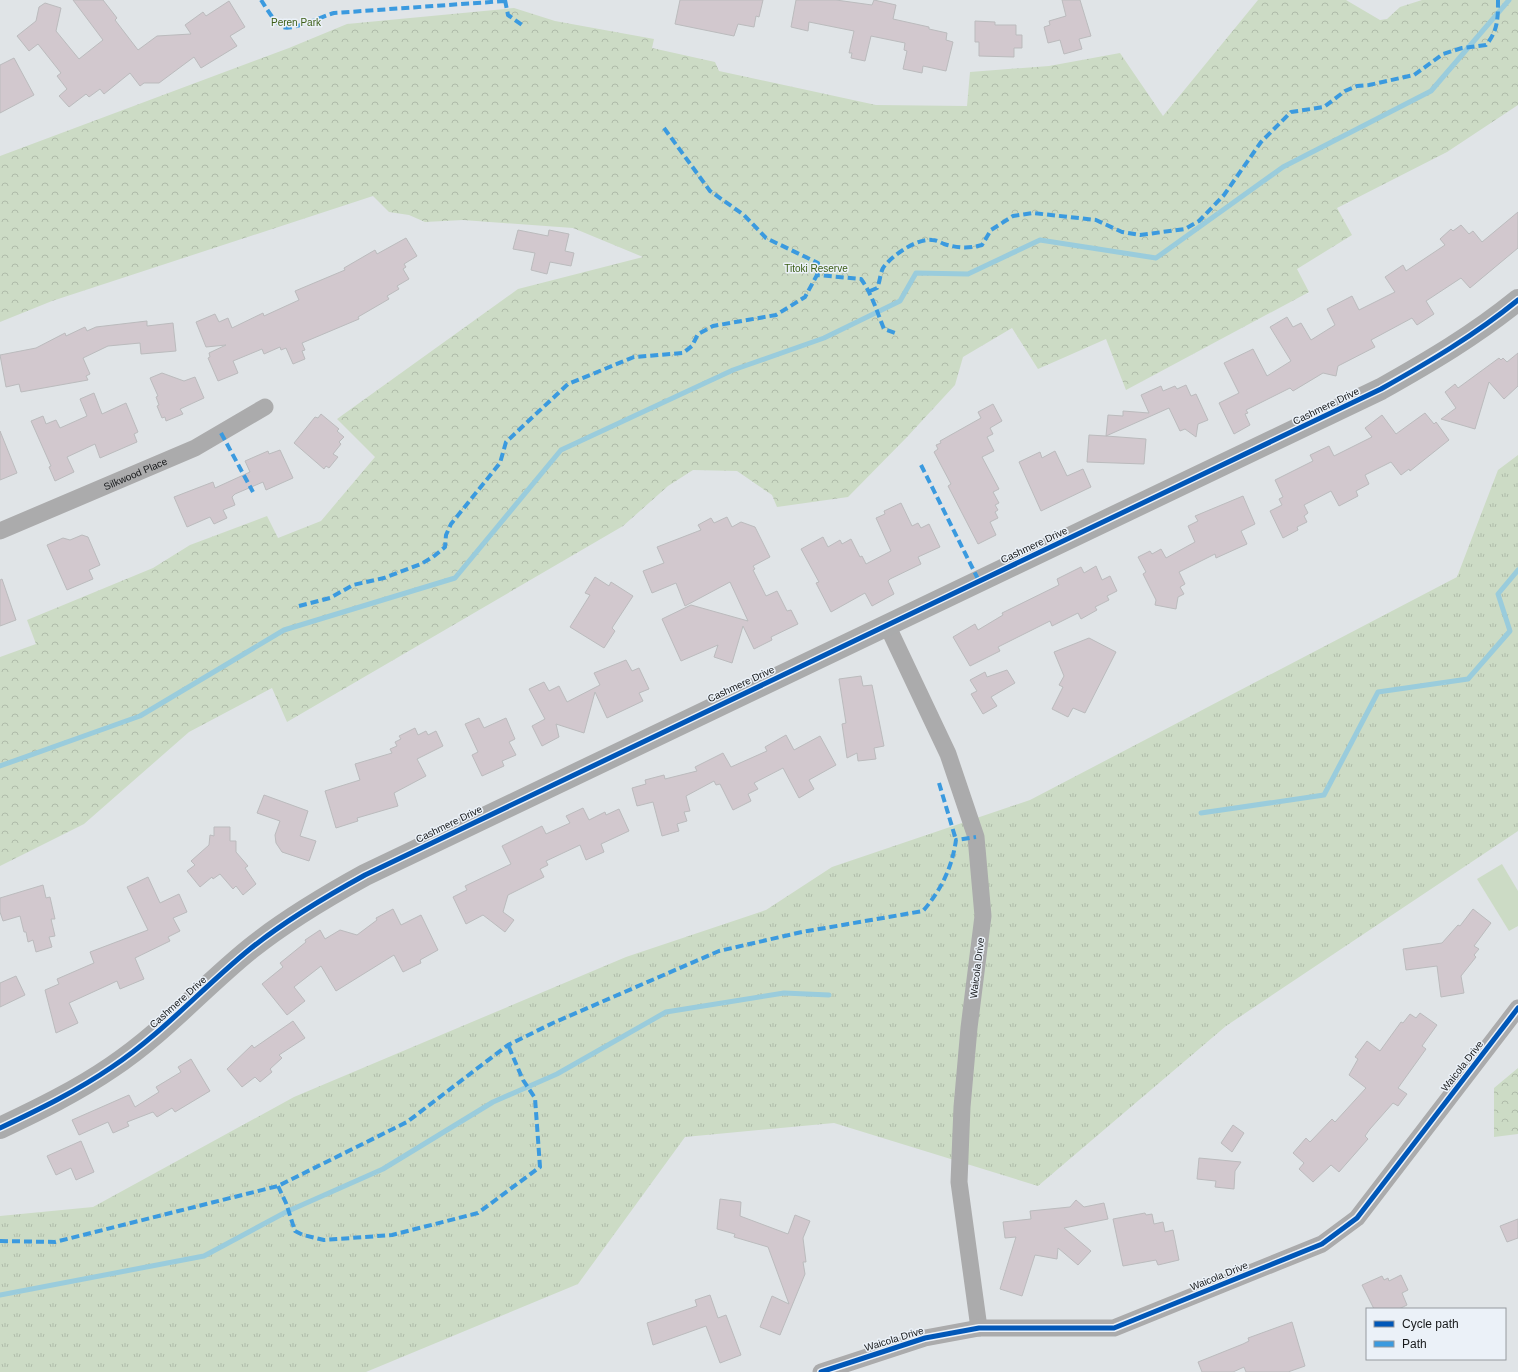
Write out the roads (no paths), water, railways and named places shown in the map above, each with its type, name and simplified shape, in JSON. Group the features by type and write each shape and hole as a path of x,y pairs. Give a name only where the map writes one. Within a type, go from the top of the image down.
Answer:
{"street":[{"name":"Cashmere Drive","path":"0,1128 69,1094 113,1067 154,1036 250,949 295,915 365,875 1381,389 1443,354 1487,325 1518,300"},
{"name":"Silkwood Place","path":"0,531 195,448 265,407"},
{"name":"Waicola Drive","path":"887,626 948,754 976,837 983,916 969,1028 962,1107 959,1182 979,1328"},
{"name":"Waicola Drive","path":"821,1372 925,1338 979,1328 1114,1328 1322,1244 1357,1218 1518,1008"}],"waterway":[{"path":"0,766 140,716 284,630 455,578 561,450 733,370 824,338 900,301 916,273 968,274 1040,240 1156,258 1283,167 1431,91 1509,0"},
{"path":"1201,813 1324,795 1378,692 1468,679 1510,631 1498,594 1518,570"},
{"path":"0,1295 204,1256 286,1212 383,1169 493,1102 557,1074 666,1012 784,993 829,995"}],"park label":[{"name":"Peren Park","path":"296,22"},
{"name":"Titoki Reserve","path":"816,268"}]}
